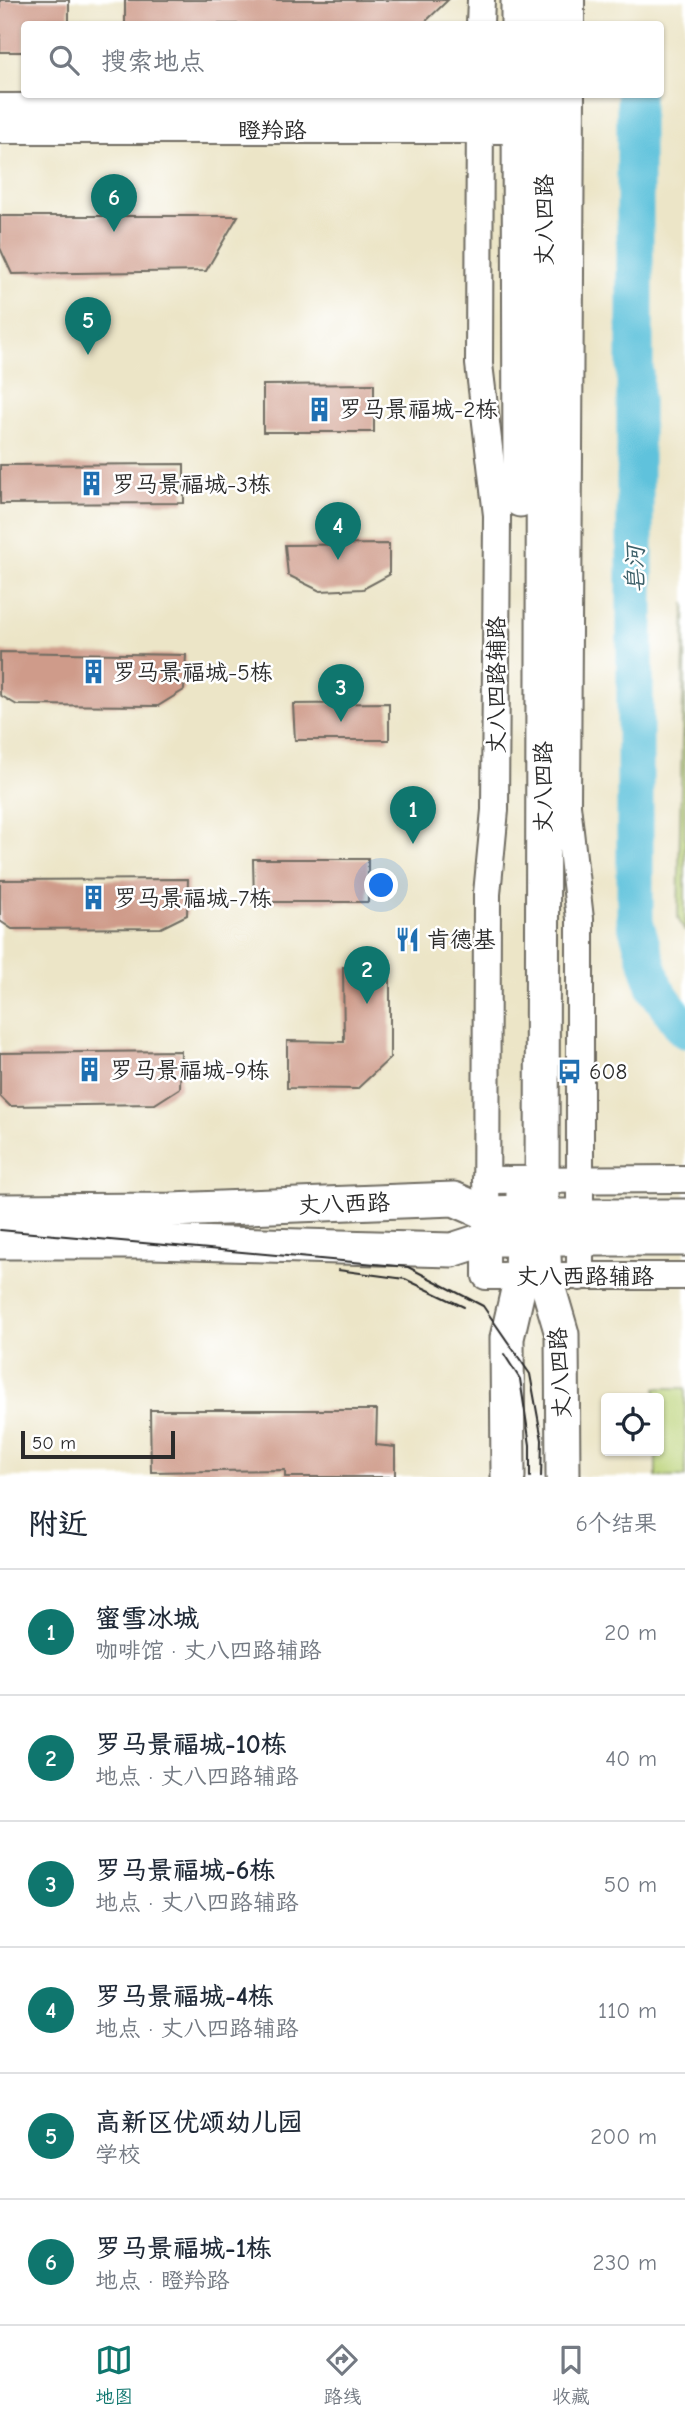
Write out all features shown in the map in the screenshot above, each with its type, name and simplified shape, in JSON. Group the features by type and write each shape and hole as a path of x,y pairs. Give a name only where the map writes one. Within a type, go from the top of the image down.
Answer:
{"main road":[{"path":"518,0 518,21"},
{"path":"544,0 544,21"},
{"name":"丈八四路","path":"508,1477 507,1338 533,1276 537,108"},
{"name":"丈八西路","path":"0,1211 171,1210 454,1199 486,1226"},
{"name":"丈八西路","path":"0,1242 152,1242 452,1250 486,1226 533,1211 581,1228 685,1240"},
{"name":"丈八西路","path":"581,1228 685,1216"},
{"name":"丈八四路","path":"533,1276 562,1334 563,1477"}],"street":[{"path":"480,21 481,0"},
{"path":"571,0 571,21"},
{"name":"瞪羚路","path":"0,107 480,110"},
{"path":"537,108 567,805 580,919 580,1277"},
{"name":"瞪羚路","path":"0,130 537,108"},
{"name":"丈八四路辅路","path":"480,110 479,364 497,515 495,810 487,894 486,1276"},
{"path":"486,1180 533,1211 580,1179 685,1179"},
{"name":"丈八西路辅路","path":"486,1276 685,1276"}],"green space":[{"path":"685,603 685,932 678,918"},
{"path":"656,1388 685,1388 685,1477 656,1477 656,1456 664,1456 664,1393 656,1393"}],"building":[{"path":"0,0 69,0 69,21 21,21 21,52 0,52"},
{"path":"125,0 448,0 426,21 125,21"},
{"path":"0,216 238,216 206,271 12,274 0,248"},
{"name":"罗马景福城-2栋","path":"374,384 374,432 263,432 263,385"},
{"name":"罗马景福城-3栋","path":"184,464 184,503 0,504 0,465"},
{"path":"389,544 389,575 363,589 320,591 288,575 285,545"},
{"name":"罗马景福城-5栋","path":"0,652 186,655 184,690 158,706 17,705 0,695"},
{"path":"389,703 389,740 295,740 293,704"},
{"path":"253,859 368,859 368,902 254,902"},
{"name":"罗马景福城-7栋","path":"188,879 187,915 161,928 12,929 0,921 0,880"},
{"path":"343,967 390,967 390,1058 357,1089 287,1088 287,1041 344,1042"},
{"name":"罗马景福城-9栋","path":"181,1051 180,1088 155,1104 10,1106 0,1096 0,1053"},
{"path":"150,1410 377,1410 376,1445 395,1447 395,1477 285,1477 285,1470 151,1472"}],"waterway":[{"name":"皂河","path":"635,98 635,922 655,988 685,1030"}],"tram line":[{"path":"0,1230 408,1267 483,1306 530,1374 542,1440 541,1477"},
{"path":"338,1270 405,1279 464,1307"},
{"path":"504,1354 520,1379 530,1445 530,1477"}],"place":[{"name":"罗马景福城-1栋","path":"114,232"},
{"name":"高新区优颂幼儿园","path":"88,355"},
{"name":"罗马景福城-2栋","path":"319,409"},
{"name":"罗马景福城-3栋","path":"92,484"},
{"name":"罗马景福城-4栋","path":"338,560"},
{"name":"罗马景福城-5栋","path":"93,672"},
{"name":"罗马景福城-6栋","path":"341,722"},
{"name":"蜜雪冰城","path":"413,844"},
{"name":"罗马景福城-7栋","path":"94,898"},
{"name":"肯德基","path":"407,939"},
{"name":"罗马景福城-10栋","path":"367,1004"},
{"name":"罗马景福城-9栋","path":"90,1070"},
{"name":"608","path":"569,1071"}]}
